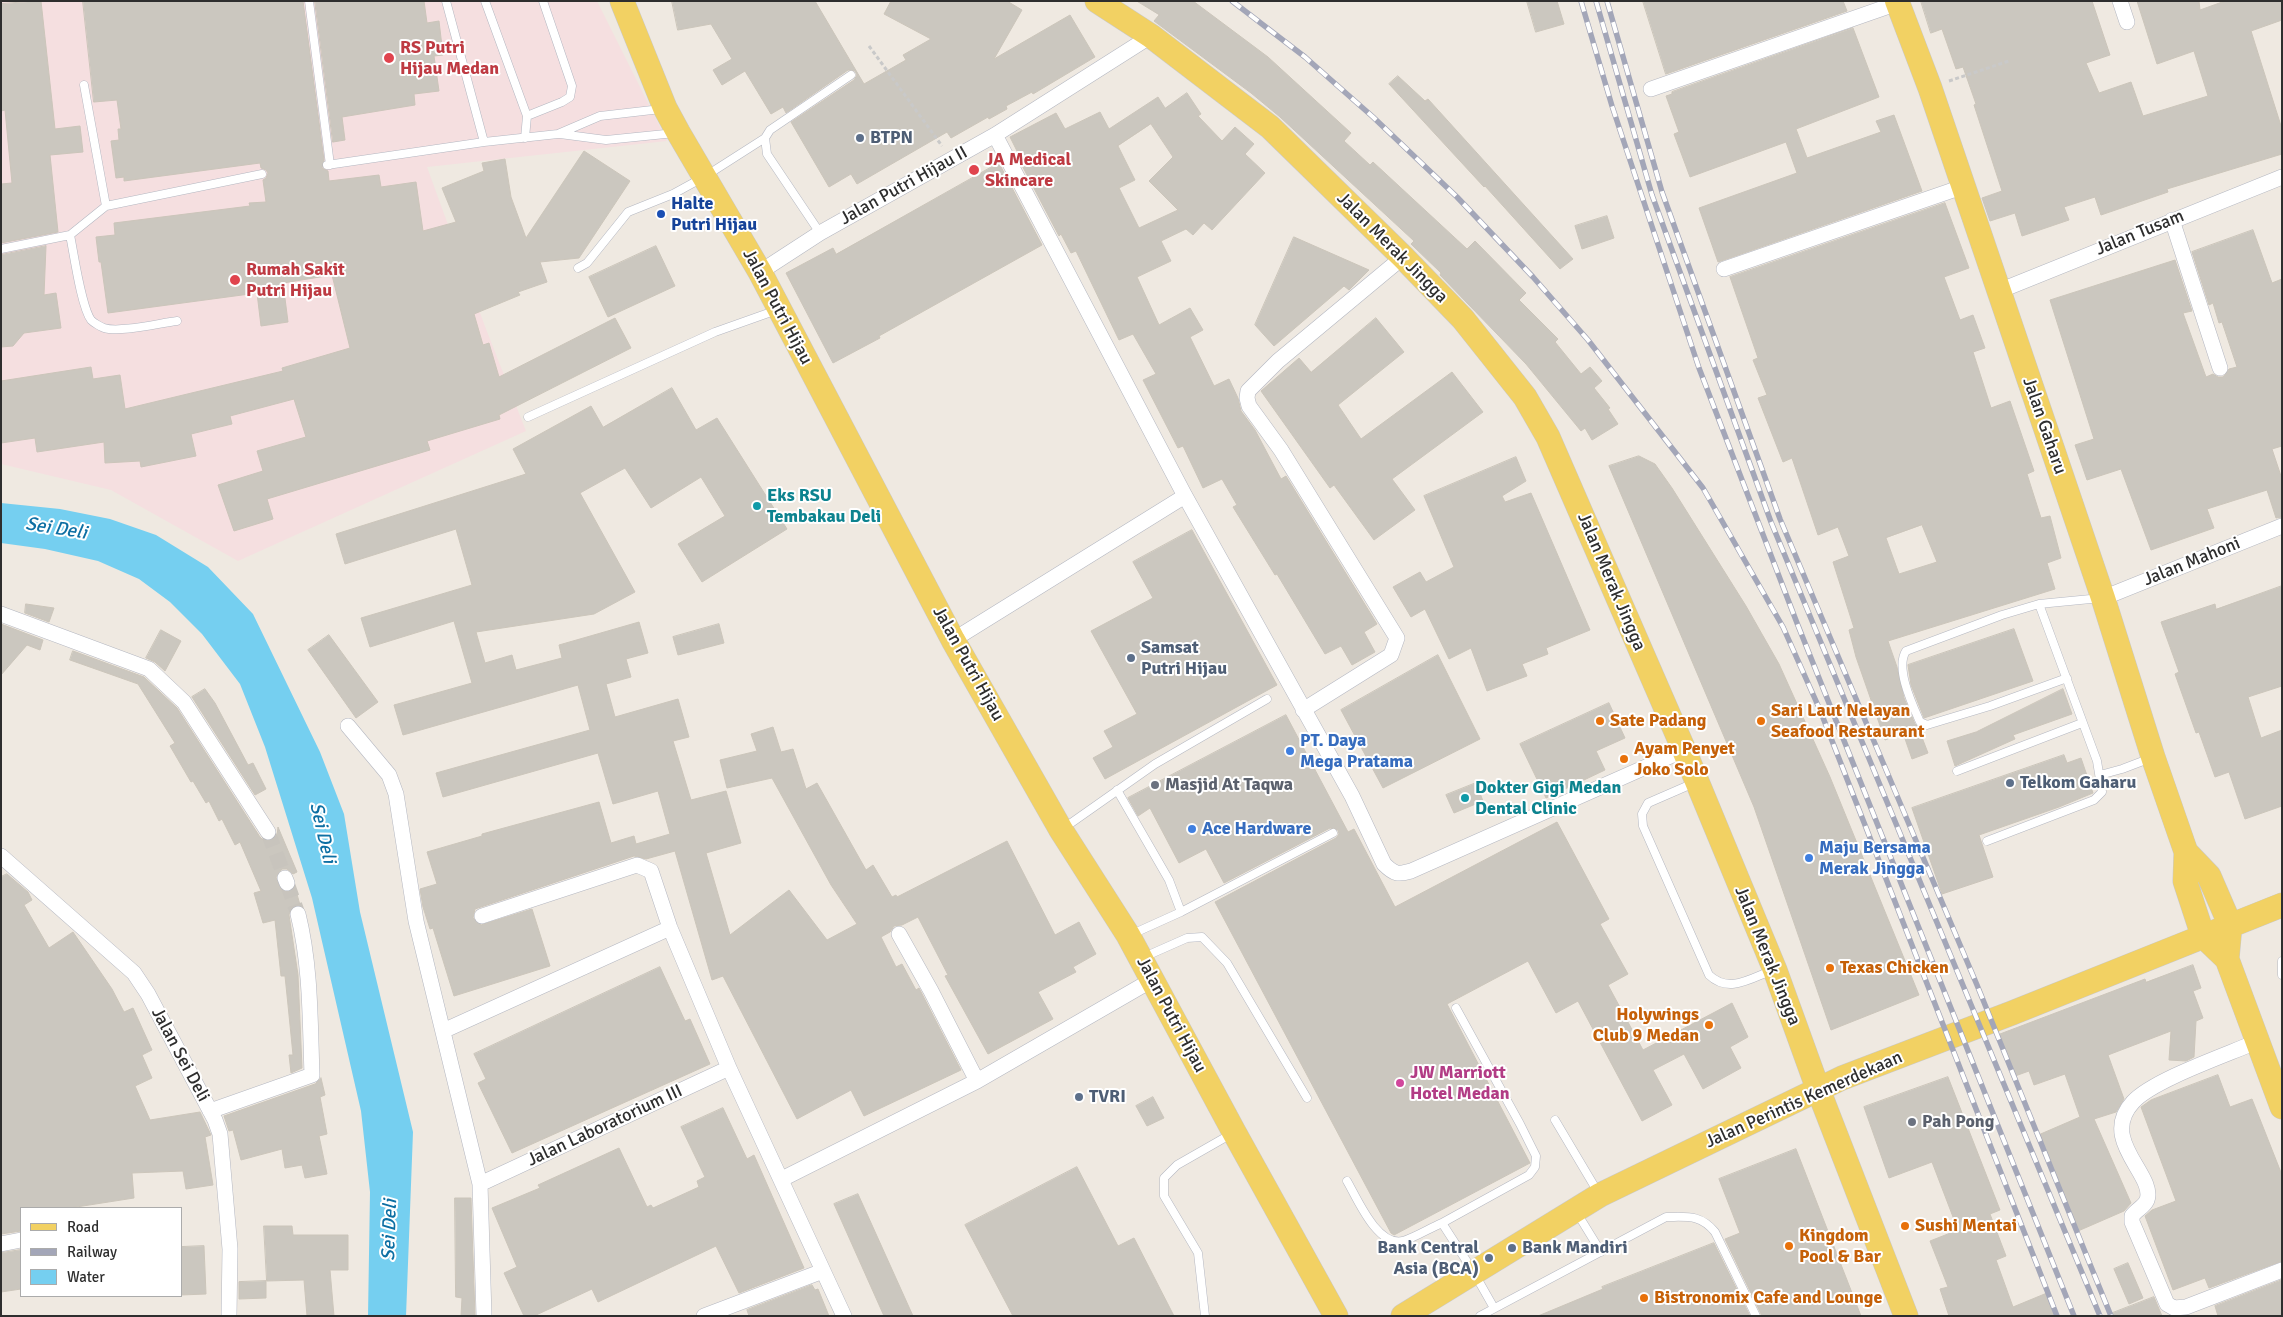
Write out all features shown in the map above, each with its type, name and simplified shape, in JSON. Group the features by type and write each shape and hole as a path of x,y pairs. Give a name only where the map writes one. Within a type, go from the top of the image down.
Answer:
{"main road":[{"name":"Jalan Putri Hijau","path":"622,1 665,108 760,272 953,640 1061,830 1128,935 1336,1316"},
{"name":"Jalan Merak Jingga","path":"1097,1 1151,36 1270,127 1403,257 1463,319 1525,397 1548,437 1684,750 1775,970 1818,1089 1906,1316"},
{"name":"Jalan Gaharu","path":"1897,2 1930,88 1962,188 2103,598 2153,757 2186,852 2185,880 2203,936 2227,959"},
{"name":"Jalan Gaharu","path":"2186,852 2209,876 2230,926 2227,959 2256,1042 2282,1107"},
{"name":"Jalan Perintis Kemerdekaan","path":"1403,1316 1600,1194 1818,1089 2282,905"}],"street":[{"path":"2120,1 2127,22"},
{"path":"1651,89 1897,2"},
{"name":"Jalan Putri Hijau II","path":"760,272 820,233 995,135 1151,36"},
{"path":"995,135 1185,496 1352,796 1384,864 1392,872 1400,874 1684,750"},
{"name":"Jalan Tusam","path":"1999,291 2282,177"},
{"path":"1724,269 1962,188"},
{"path":"2172,220 2220,368"},
{"path":"1303,710 1391,655 1397,638 1281,450 1249,406 1248,391 1278,361 1403,257"},
{"path":"953,640 1185,496"},
{"name":"Jalan Mahoni","path":"2103,598 2282,526"},
{"path":"1,614 149,668 184,702 268,832"},
{"path":"348,726 389,775 396,794 416,921 480,1184 484,1316"},
{"name":"Jalan Sei Deli","path":"1,856 134,973 148,994 210,1111 220,1134 230,1249 229,1316"},
{"path":"482,916 637,865 651,871 670,928 729,1068 844,1316"},
{"path":"210,1111 312,1076 308,979 304,938 298,914"},
{"path":"443,1031 670,928"},
{"path":"899,934 931,991 977,1081"},
{"path":"782,1179 977,1081 1152,980"},
{"path":"2256,1042 2170,1079 2143,1093 2132,1103 2122,1120 2121,1133 2130,1156 2147,1187 2148,1198 2144,1206 2132,1216 2132,1222 2167,1304 2174,1308 2186,1307 2282,1270"},
{"name":"Jalan Laboratorium III","path":"480,1184 729,1068"},
{"path":"1,1244 20,1240"},
{"path":"704,1316 823,1271"}],"lane":[{"path":"309,1 328,165 484,142 558,134 606,140 678,132"},
{"path":"446,1 484,142"},
{"path":"485,1 527,116 524,138"},
{"path":"527,116 570,97 572,86 543,1"},
{"path":"578,268 587,263 628,212 673,194 704,178 765,138 770,130 851,74"},
{"path":"84,85 106,206"},
{"path":"558,134 600,116 665,108"},
{"path":"765,138 767,154 820,233"},
{"path":"1,249 70,235 106,206 262,174"},
{"path":"70,235 78,277 92,321 105,328 126,328 177,321"},
{"path":"528,416 715,332 778,309"},
{"path":"2067,678 1990,706 1927,725 1920,722 1912,704 1902,670 1901,658 1906,651 2002,615 2039,604 2103,598"},
{"path":"1987,841 2094,800 2102,792 2100,775 2067,678 2039,604"},
{"path":"1061,830 1155,764 1267,699"},
{"path":"1957,770 2082,723"},
{"path":"2100,775 2153,757"},
{"path":"1696,782 1648,803 1642,814 1643,826 1709,975 1717,982 1730,986 1775,970"},
{"path":"1117,790 1169,880 1181,912"},
{"path":"1128,935 1181,912 1333,833"},
{"path":"1140,958 1186,938 1202,937 1227,964 1307,1098"},
{"path":"2282,961 2282,975"},
{"path":"1347,1181 1375,1229 1390,1238 1401,1241 1442,1223 1529,1174 1535,1167 1536,1156 1456,1008"},
{"path":"1556,1120 1600,1194"},
{"path":"1205,1316 1198,1253 1164,1196 1164,1178 1177,1165 1234,1132"},
{"path":"1575,1209 1601,1252"},
{"path":"1480,1316 1666,1217 1692,1217 1707,1222 1715,1232 1756,1316"},
{"path":"1442,1223 1494,1308"}],"path":[{"path":"869,46 951,158"},
{"path":"1930,88 2009,61"}],"shaded area":[{"name":"Rumah Sakit Putri Hijau","path":"1,1 597,1 667,141 427,167 486,329 526,431 238,561 111,490 1,464"}],"water":[{"name":"Sei Deli","path":"1,503 60,509 110,519 156,535 208,567 253,614 320,752 344,814 360,912 413,1132 406,1316 368,1316 370,1192 361,1111 312,898 265,747 240,684 202,634 170,602 139,579 98,561 45,549 1,543"}],"building":[{"path":"41,1 55,129 80,126 83,152 50,155 58,232 1,243 1,184 12,183 5,110 1,111 1,4"},
{"path":"83,1 303,1 324,160 322,168 328,171 329,181 379,175 381,187 416,182 423,231 456,222 442,188 484,171 482,163 505,159 511,197 526,238 584,151 630,181 579,258 540,262 547,282 518,292 520,295 474,314 483,345 489,343 499,377 615,318 631,348 499,415 500,419 427,441 430,450 267,499 273,519 234,531 218,485 263,471 257,451 306,437 294,399 230,416 232,424 191,434 196,456 141,467 140,461 105,463 104,442 37,452 35,438 1,443 1,381 91,367 93,379 120,375 125,409 283,371 282,368 350,348 332,275 283,283 288,322 261,326 257,293 108,313 96,237 115,235 114,223 250,206 249,203 266,202 263,180 268,173 261,168 260,163 124,181 124,177 116,178 111,141 119,140 118,129 121,129 117,100 94,102"},
{"name":"RS Putri Hijau Medan","path":"315,1 424,1 427,23 439,21 443,55 434,56 439,91 414,94 415,105 342,117 345,140 333,142"},
{"path":"672,1 815,1 864,84 906,60 903,55 931,39 884,14 891,1 1007,1 1022,10 994,59 1070,15 1095,57 1033,94 1032,92 1006,106 1007,109 989,119 988,117 951,138 947,132 857,184 851,174 829,187 791,122 854,80 857,75 855,71 848,70 786,113 783,107 771,114 745,71 722,85 713,70 732,59 711,24 678,30"},
{"path":"1137,1 1193,1 1268,57 1351,133 1344,141 1370,165 1373,162 1467,249 1475,241 1526,293 1519,300 1558,339 1555,342 1581,374 1590,367 1602,381 1594,388 1610,408 1608,409 1618,424 1592,440 1585,428 1581,431 1526,364 1440,275 1441,273 1411,244 1414,241 1280,117 1251,93 1154,21 1159,15"},
{"path":"1527,1 1557,1 1564,24 1536,32"},
{"path":"1643,1 1843,1 1847,11 1666,74"},
{"path":"1921,1 2092,1 2110,55 2086,63 2099,93 2131,82 2143,116 2208,96 2194,51 2157,64 2137,1 2199,1 2200,10 2225,1 2282,1 2282,20 2251,31 2282,129 2282,154 2167,189 2168,192 2101,215 2095,197 2064,207 2069,220 2022,236 2015,213 1990,221 1982,198 2002,191 1974,105 1976,104 1963,67 1956,69 1942,29 1931,33"},
{"path":"1853,28 1879,97 1796,129 1807,158 1881,132 1876,121 1894,115 1922,191 1718,262 1699,208 1797,173 1786,142 1690,177 1674,134 1679,132 1666,96 1672,94 1672,92"},
{"path":"1398,76 1425,101 1428,99 1573,259 1560,269 1389,84"},
{"path":"1187,93 1201,114 1198,116 1222,141 1235,127 1254,144 1245,154 1265,173 1212,230 1204,223 1193,235 1186,229 1161,241 1171,261 1137,277 1159,325 1190,308 1203,330 1190,337 1214,386 1229,379 1238,398 1241,411 1255,430 1281,479 1286,476 1377,624 1364,632 1375,652 1352,665 1341,646 1325,654 1277,574 1275,575 1233,507 1237,505 1222,479 1203,488 1183,446 1178,448 1143,380 1156,374 1133,334 1119,340 1076,251 1071,253 1061,234 1059,236 1016,154 1018,153 1010,137 1056,113 1065,129 1100,112 1109,129 1158,97 1165,108","holes":["1151,124 1173,157 1149,181 1178,210 1139,228 1119,188 1135,180 1118,146"]},
{"path":"999,163 1042,245 833,363 786,273 833,248 836,254"},
{"path":"1945,203 1969,268 1944,277 1960,320 1973,315 1985,348 1973,352 1991,408 2010,401 2034,471 2027,474 2041,518 2050,516 2061,558 2047,563 2055,589 1888,641 1897,667 1904,698 1928,753 1912,759 1903,733 1885,740 1856,657 1849,630 1854,628 1833,562 1849,556 1838,527 1818,535 1792,458 1783,462 1758,398 1767,395 1753,360 1758,358 1730,277","holes":["1922,525 1937,562 1899,574 1886,538"]},
{"path":"1607,216 1614,238 1582,249 1575,226"},
{"path":"2253,230 2272,283 2282,279 2282,446 2272,449 2282,479 2282,517 2276,518 2267,490 2207,509 2214,528 2151,550 2121,469 2087,480 2075,445 2094,439 2050,300 2175,260 2192,311 2183,313 2206,377 2213,374 2223,377 2229,369 2237,367 2222,322 2219,323 2213,303 2209,305 2192,252"},
{"path":"1294,237 1369,270 1349,290 1344,286 1274,346 1255,325"},
{"path":"46,246 44,295 56,293 61,328 24,333 13,346 1,347 1,255"},
{"path":"656,246 675,286 608,317 589,277"},
{"path":"1376,318 1404,352 1338,405 1361,439 1452,372 1483,412 1392,479 1415,510 1374,540 1334,485 1330,488 1261,391 1299,358 1311,372"},
{"path":"672,388 696,430 717,418 787,529 702,582 678,544 725,516 701,477 651,508 625,468 580,493 635,592 594,614 476,632 485,663 512,655 516,670 562,658 559,645 639,622 648,653 626,659 631,677 606,684 615,717 678,699 689,737 673,741 691,800 726,791 741,843 706,853 730,935 789,890 827,940 857,924 831,885 772,778 727,788 720,760 757,751 751,734 773,727 781,752 793,749 806,789 817,783 866,870 873,865 892,897 896,895 897,897 1007,841 1055,935 1079,922 1096,954 1073,967 1076,972 1038,992 1053,1019 988,1054 945,976 948,975 918,917 902,925 894,926 890,932 881,937 896,967 902,964 916,990 919,988 961,1070 864,1116 851,1090 797,1119 723,976 712,980 675,851 646,859 634,856 475,909 473,918 481,925 532,909 550,966 454,996 433,928 430,929 423,907 420,889 437,884 427,852 482,836 482,834 599,802 611,843 634,836 636,844 670,834 658,791 613,804 598,753 443,797 436,773 590,730 578,685 403,735 394,705 472,683 454,621 370,647 361,618 472,585 456,529 345,564 336,534 526,474 513,449 591,406 603,427"},
{"path":"1639,456 1655,464 1672,488 1746,606 1779,664 1830,777 1919,995 1831,1030 1754,807 1609,466"},
{"path":"1516,457 1526,481 1502,496 1505,502 1531,493 1590,630 1546,648 1548,654 1522,664 1527,676 1487,691 1471,648 1449,659 1425,609 1411,617 1393,587 1420,572 1426,582 1454,567 1424,496"},
{"path":"1192,530 1277,685 1105,779 1093,758 1113,747 1104,731 1137,714 1091,631 1153,598 1133,562"},
{"path":"2282,586 2282,686 2248,697 2261,738 2282,730 2282,806 2245,819 2229,772 2215,777 2199,732 2196,733 2175,674 2179,672 2161,622 2215,604 2216,609"},
{"path":"26,604 54,608 49,622 25,613"},
{"path":"1,624 43,640 40,650 27,645 1,675"},
{"path":"719,624 724,643 678,655 673,637"},
{"path":"2014,629 2033,681 1924,718 1911,685 1908,665"},
{"path":"161,630 181,641 165,671 155,662 146,658"},
{"path":"329,635 378,702 356,718 308,650"},
{"path":"73,651 144,677 177,708 260,837 264,841 273,840 277,836 278,827 297,872 293,874 287,869 282,869 276,877 282,891 290,892 295,887 300,905 291,907 289,915 298,975 302,1068 291,1073 289,1055 293,1055 285,976 281,976 275,920 263,923 254,893 261,891 240,842 235,845 222,819 219,821 209,801 206,803 193,781 191,782 170,746 175,743 138,684 70,660"},
{"path":"1438,655 1480,739 1383,788 1341,710"},
{"path":"205,689 215,703 248,765 253,763 266,789 255,795 192,697"},
{"path":"2063,689 2072,714 2013,735 2015,739 1955,766 1947,741 1976,732"},
{"path":"1609,703 1625,738 1596,751 1605,770 1546,798 1520,744"},
{"path":"1286,715 1348,832 1354,829 1395,907 1557,822 1609,919 1600,924 1628,974 1608,985 1643,1050 1732,1003 1748,1037 1730,1047 1741,1068 1703,1089 1684,1054 1653,1070 1672,1105 1642,1121 1578,1001 1556,1013 1528,961 1447,1004 1530,1163 1394,1235 1391,1233 1215,902 1336,838 1339,834 1338,830 1330,828 1224,883 1206,849 1179,863 1150,808 1138,816 1128,798"},
{"path":"2064,755 2067,763 2081,758 2093,793 1979,835 1993,877 1942,894 1912,808"},
{"name":"Dokter Gigi Medan Dental Clinic","path":"1476,783 1483,801 1454,813 1446,795"},
{"path":"7,874 28,892 32,900 24,905 49,948 73,932 112,989 124,1012 133,1008 152,1050 142,1055 152,1078 135,1086 150,1120 200,1112 211,1135 205,1137 213,1185 186,1189 183,1171 132,1173 134,1198 76,1207 20,1207 20,1231 1,1234 1,877"},
{"path":"2193,965 2201,988 2193,991 2203,1018 2196,1021 2194,1057 2186,1061 2169,1060 2171,1031 2108,1055 2124,1099 2116,1112 2094,1119 2131,1203 2124,1211 2078,1231 2036,1136 2080,1117 2065,1074 2034,1085 2029,1071 2015,1076 2000,1034 2145,979 2146,982"},
{"path":"660,967 685,1021 690,1019 710,1064 512,1153 478,1083 486,1079 474,1054"},
{"path":"2218,1075 2230,1107 2252,1099 2282,1175 2282,1261 2209,1288 2205,1278 2173,1290 2145,1216 2152,1210 2176,1201 2141,1107 2151,1100"},
{"path":"1948,1077 2000,1210 1990,1214 2006,1256 1996,1260 2013,1307 2047,1293 2057,1316 1949,1316 1940,1289 1948,1287 1930,1241 1958,1230 1932,1162 1889,1178 1864,1107"},
{"path":"321,1078 325,1095 320,1097 327,1134 319,1136 327,1174 305,1178 302,1165 285,1168 282,1149 241,1160 233,1130 229,1131 224,1116 315,1084"},
{"path":"1153,1097 1164,1118 1147,1126 1136,1106"},
{"path":"723,1108 747,1159 754,1155 804,1268 739,1293 716,1246 598,1302 592,1289 534,1316 524,1316 504,1273 517,1267 492,1208 540,1188 538,1185 619,1148 647,1207 651,1205 653,1208 699,1187 697,1181 705,1177 681,1127"},
{"name":"Kingdom Pool & Bar","path":"1796,1149 1861,1316 1762,1316 1725,1239 1740,1233 1719,1179"},
{"path":"1077,1167 1118,1246 1134,1238 1174,1316 1013,1316 965,1225"},
{"path":"858,1194 913,1316 884,1316 834,1204"},
{"path":"455,1198 471,1198 475,1316 461,1316 462,1298 456,1297"},
{"path":"264,1226 292,1226 293,1235 348,1235 348,1270 330,1270 334,1316 307,1316 304,1280 267,1281"},
{"path":"1714,1243 1750,1316 1538,1316 1603,1289 1602,1287"},
{"path":"204,1246 206,1294 182,1295 182,1247"},
{"path":"20,1250 20,1289 1,1292 1,1253"},
{"path":"2128,1263 2143,1298 2129,1304 2114,1269"},
{"path":"2282,1280 2282,1316 2218,1316 2215,1306"},
{"path":"266,1281 266,1298 239,1299 239,1282"},
{"path":"812,1285 815,1290 818,1289 829,1316 749,1316 747,1310"},
{"path":"2154,1297 2162,1316 2110,1316 2110,1314"}],"tunnel":[{"path":"268,832 285,878"},
{"path":"287,883 298,914"}],"railway":[{"path":"1232,1 1305,57 1373,117 1457,197 1533,277 1588,340 1703,488 1783,627 1820,710 2057,1316"},
{"path":"1581,1 1612,106 1699,368 1797,623 2074,1316"},
{"path":"1596,1 1652,195 1771,522 2100,1316"},
{"path":"1607,1 1662,192 1780,519 1977,985 2111,1316"}],"place":[{"name":"RS Putri Hijau Medan","path":"389,58"},
{"name":"BTPN","path":"860,138"},
{"name":"JA Medical Skincare","path":"974,170"},
{"name":"Halte Putri Hijau","path":"661,214"},
{"name":"Rumah Sakit Putri Hijau","path":"235,280"},
{"name":"Eks RSU Tembakau Deli","path":"757,506"},
{"name":"Samsat Putri Hijau","path":"1131,658"},
{"name":"Sate Padang","path":"1600,721"},
{"name":"Sari Laut Nelayan Seafood Restaurant","path":"1761,721"},
{"name":"PT. Daya Mega Pratama","path":"1290,751"},
{"name":"Ayam Penyet Joko Solo","path":"1624,759"},
{"name":"Telkom Gaharu","path":"2010,783"},
{"name":"Masjid At Taqwa","path":"1155,785"},
{"name":"Dokter Gigi Medan Dental Clinic","path":"1465,798"},
{"name":"Ace Hardware","path":"1192,829"},
{"name":"Maju Bersama Merak Jingga","path":"1809,858"},
{"name":"Texas Chicken","path":"1830,968"},
{"name":"Holywings Club 9 Medan","path":"1709,1025"},
{"name":"JW Marriott Hotel Medan","path":"1400,1083"},
{"name":"TVRI","path":"1079,1097"},
{"name":"Pah Pong","path":"1912,1122"},
{"name":"Sushi Mentai","path":"1905,1226"},
{"name":"Kingdom Pool & Bar","path":"1789,1246"},
{"name":"Bank Mandiri","path":"1512,1248"},
{"name":"Bank Central Asia (BCA)","path":"1489,1258"},
{"name":"Bistronomix Cafe and Lounge","path":"1644,1298"}]}
